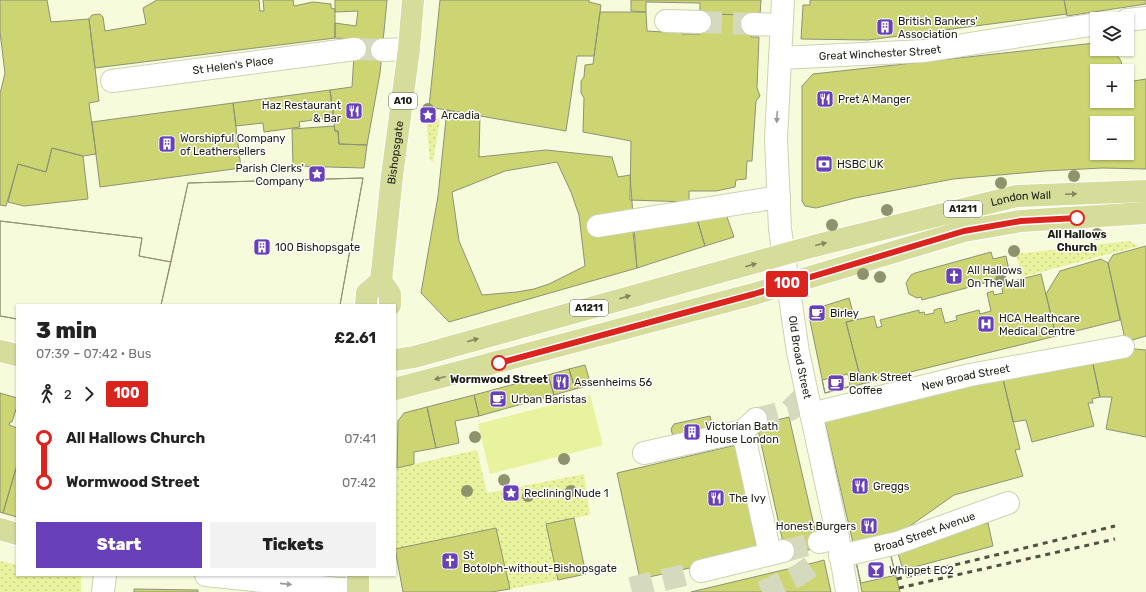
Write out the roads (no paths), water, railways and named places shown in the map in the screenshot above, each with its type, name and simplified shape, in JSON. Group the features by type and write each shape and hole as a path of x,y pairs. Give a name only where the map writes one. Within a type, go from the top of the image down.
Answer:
{"main road":[{"name":"Bishopsgate","path":"381,281 392,176 409,49 413,0"},
{"name":"London Wall","path":"783,255 1018,196 1146,191"},
{"name":"London Wall","path":"788,283 964,231 1021,221 1146,214"},
{"name":"A1211","path":"396,360 414,357 783,255"},
{"path":"366,304 367,293 381,281 390,294 390,304"},
{"name":"A1211","path":"396,389 754,294 788,283"},
{"path":"0,351 16,355"},
{"path":"0,529 16,534"}],"street":[{"name":"Old Broad Street","path":"783,0 776,139 783,255 798,352 811,414 832,546 847,592"},
{"path":"1134,19 1146,18"},
{"path":"666,21 700,22"},
{"path":"752,24 781,25"},
{"name":"Great Winchester Street","path":"780,58 925,51 1090,25"},
{"name":"St Helen's Place","path":"112,81 355,49"},
{"path":"382,50 409,49"},
{"path":"598,226 779,197"},
{"name":"New Broad Street","path":"811,414 970,375 1123,347"},
{"path":"644,453 749,425 777,552 701,571"},
{"name":"Broad Street Avenue","path":"832,546 897,543 1008,503"},
{"path":"103,592 105,576"},
{"path":"215,576 338,589 358,585"}],"tunnel":[{"path":"700,22 752,24"},
{"path":"355,49 382,50"},
{"path":"756,419 790,410 806,394"},
{"path":"785,551 819,542"},
{"path":"762,592 799,575 817,562"},
{"path":"631,588 701,571"}],"railway":[{"path":"897,579 1115,526"},
{"path":"899,588 1115,539"}],"place":[{"name":"British Bankers' Association","path":"885,27"},
{"name":"Pret A Manger","path":"825,99"},
{"name":"Haz Restaurant & Bar","path":"354,111"},
{"name":"Arcadia","path":"428,115"},
{"name":"Worshipful Company of Leathersellers","path":"167,144"},
{"name":"HSBC UK","path":"824,164"},
{"name":"Parish Clerks' Company","path":"317,174"},
{"name":"All Hallows Church","path":"1077,218"},
{"name":"100 Bishopsgate","path":"262,247"},
{"name":"All Hallows On The Wall","path":"954,276"},
{"name":"Birley","path":"817,313"},
{"name":"HCA Healthcare Medical Centre","path":"986,324"},
{"name":"Wormwood Street","path":"499,363"},
{"name":"Assenheims 56","path":"561,382"},
{"name":"Blank Street Coffee","path":"836,383"},
{"name":"Urban Baristas","path":"498,399"},
{"name":"Victorian Bath House London","path":"692,432"},
{"name":"Greggs","path":"860,486"},
{"name":"Reclining Nude 1","path":"511,493"},
{"name":"The Ivy","path":"716,498"},
{"name":"Honest Burgers","path":"869,526"},
{"name":"St Botolph-without-Bishopsgate","path":"450,561"},
{"name":"Whippet EC2","path":"876,570"}]}
